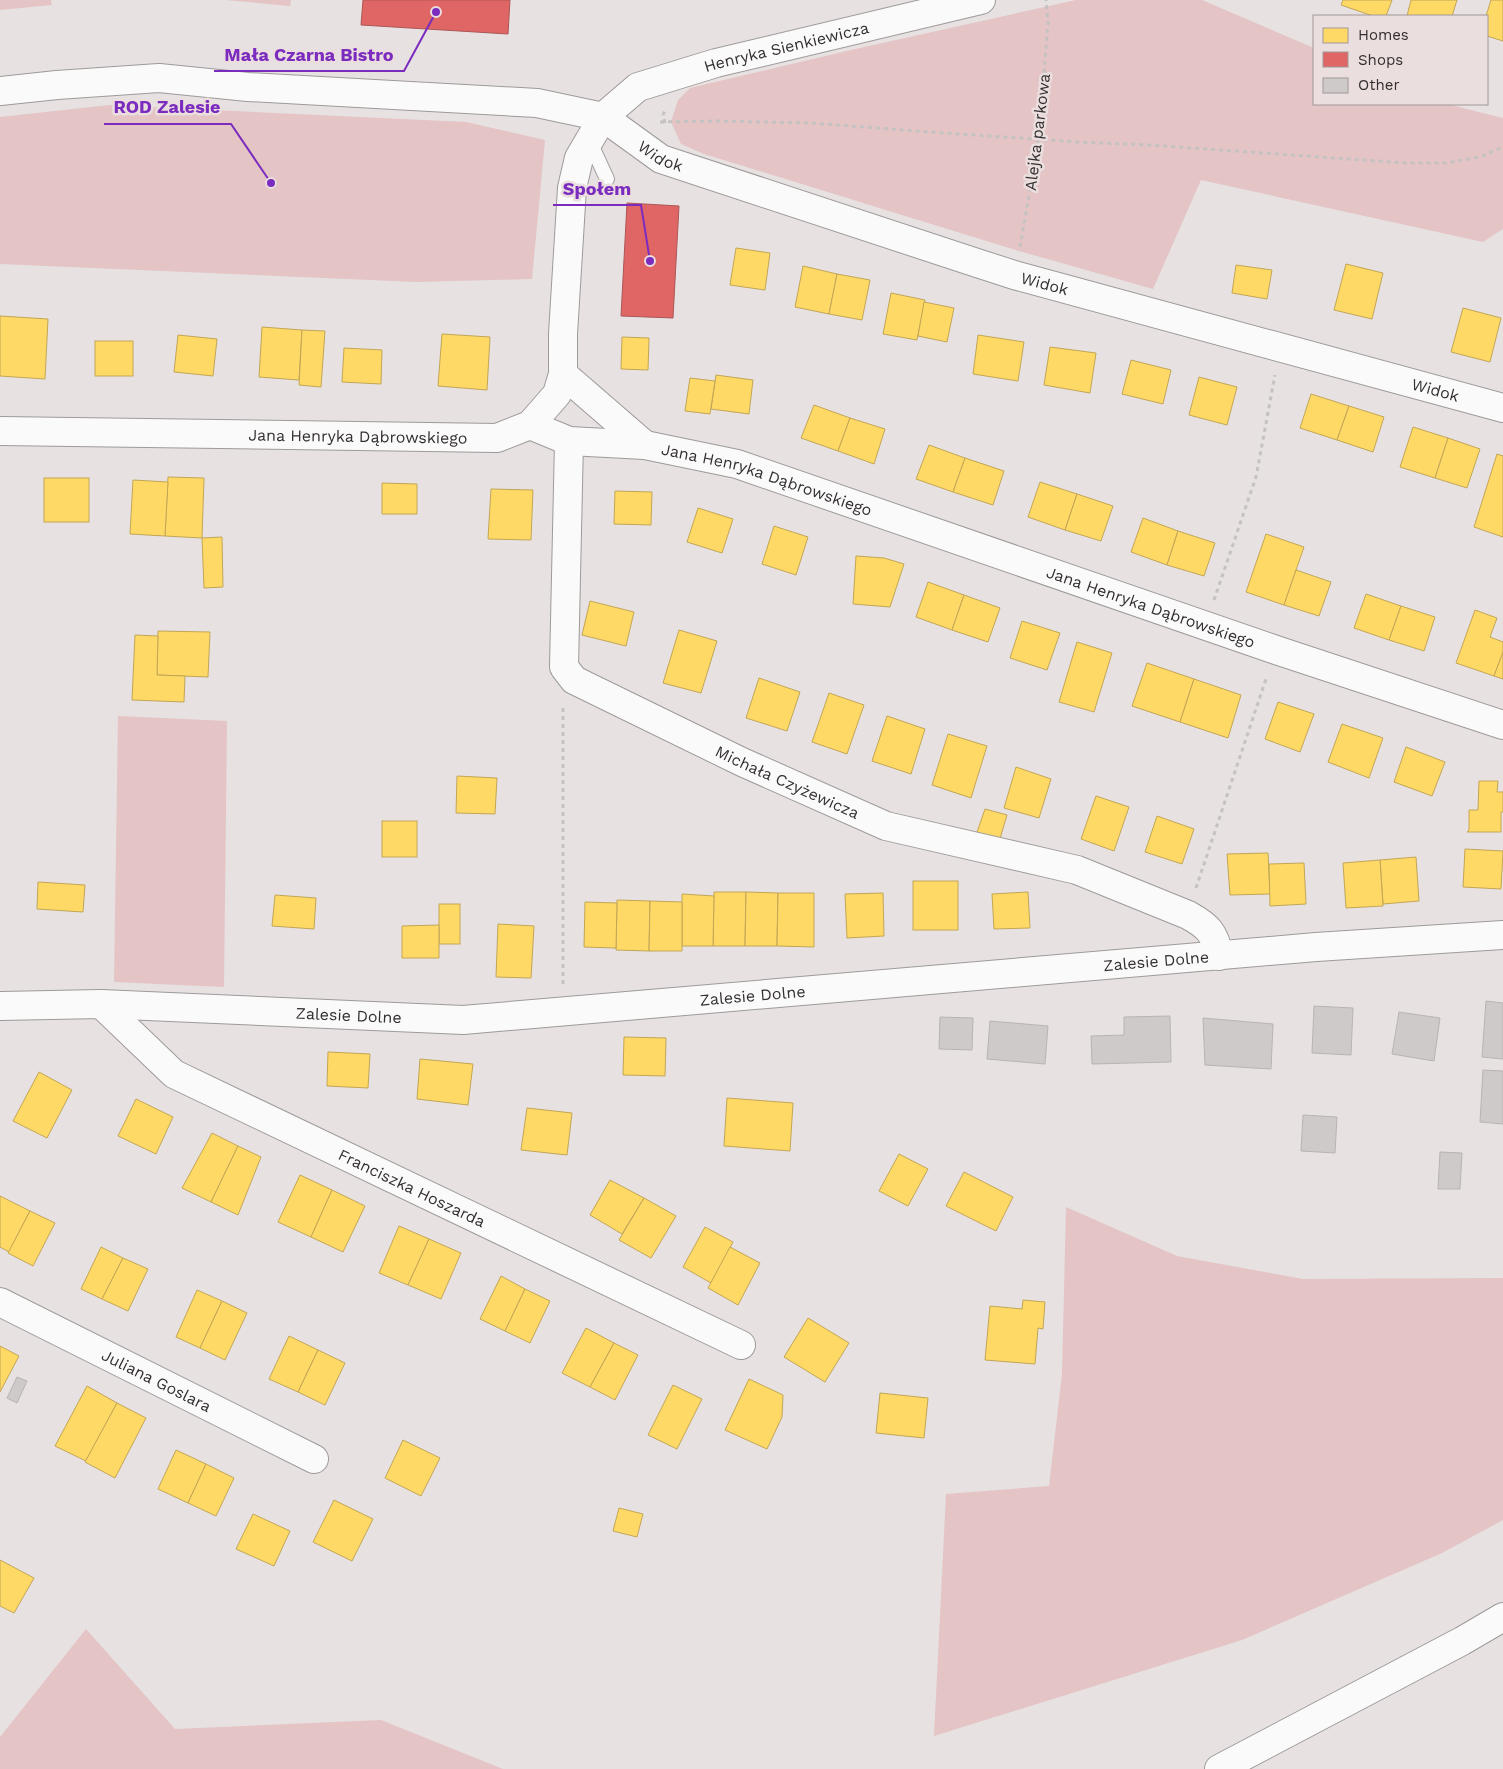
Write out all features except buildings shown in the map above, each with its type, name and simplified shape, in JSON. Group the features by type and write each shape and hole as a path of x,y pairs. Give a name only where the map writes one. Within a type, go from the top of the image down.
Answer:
{"street":[{"name":"Henryka Sienkiewicza","path":"564,374 563,334 572,188 579,158 603,117 638,87 716,63 981,0"},
{"path":"0,91 159,78 248,87 537,103 603,117"},
{"name":"Widok","path":"603,117 661,159 1014,275 1503,408"},
{"path":"530,425 557,394 564,374 645,444"},
{"name":"Jana Henryka Dąbrowskiego","path":"0,431 497,438 530,425 569,441 645,444 738,464 1206,624 1276,650 1503,725"},
{"path":"564,667 569,441"},
{"name":"Michała Czyżewicza","path":"564,667 574,680 742,762 886,826 1077,870 1188,915 1203,923 1216,940 1219,956"},
{"name":"Zalesie Dolne","path":"0,1006 102,1004 463,1020 1316,947 1503,935"},
{"name":"Franciszka Hoszarda","path":"102,1004 174,1074 741,1345"},
{"name":"Juliana Goslara","path":"0,1302 314,1459"},
{"path":"1219,1769 1462,1641 1503,1617"}],"lane":[{"path":"589,140 607,179"}],"path":[{"name":"Alejka parkowa","path":"1019,251 1039,138 1048,22 1046,0"},
{"path":"656,122 811,123 1406,164 1446,163 1480,157 1503,148"},
{"path":"1206,624 1256,477 1280,348"},
{"path":"1188,915 1276,650"},
{"path":"563,1012 564,667"}],"shaded area":[{"path":"0,0 51,0 52,5 0,10"},
{"path":"226,0 291,0 290,6"},
{"path":"1076,0 1202,0 1313,48 1313,105 1451,105 1503,118 1503,229 1483,242 1201,180 1153,289 1019,251 704,154 681,144 671,122 678,100 690,88"},
{"path":"109,105 466,122 545,140 532,279 417,282 0,264 0,117"},
{"path":"118,716 227,721 224,987 114,982"},
{"path":"1066,1207 1177,1256 1303,1279 1503,1278 1503,1520 1442,1553 1242,1640 934,1736 946,1494 1049,1486 1062,1374"},
{"path":"86,1629 175,1729 381,1720 503,1769 0,1769 0,1737"}],"place":[{"name":"Mała Czarna Bistro","path":"436,12"},
{"name":"ROD Zalesie","path":"271,183"},
{"name":"Społem","path":"650,261"}]}
